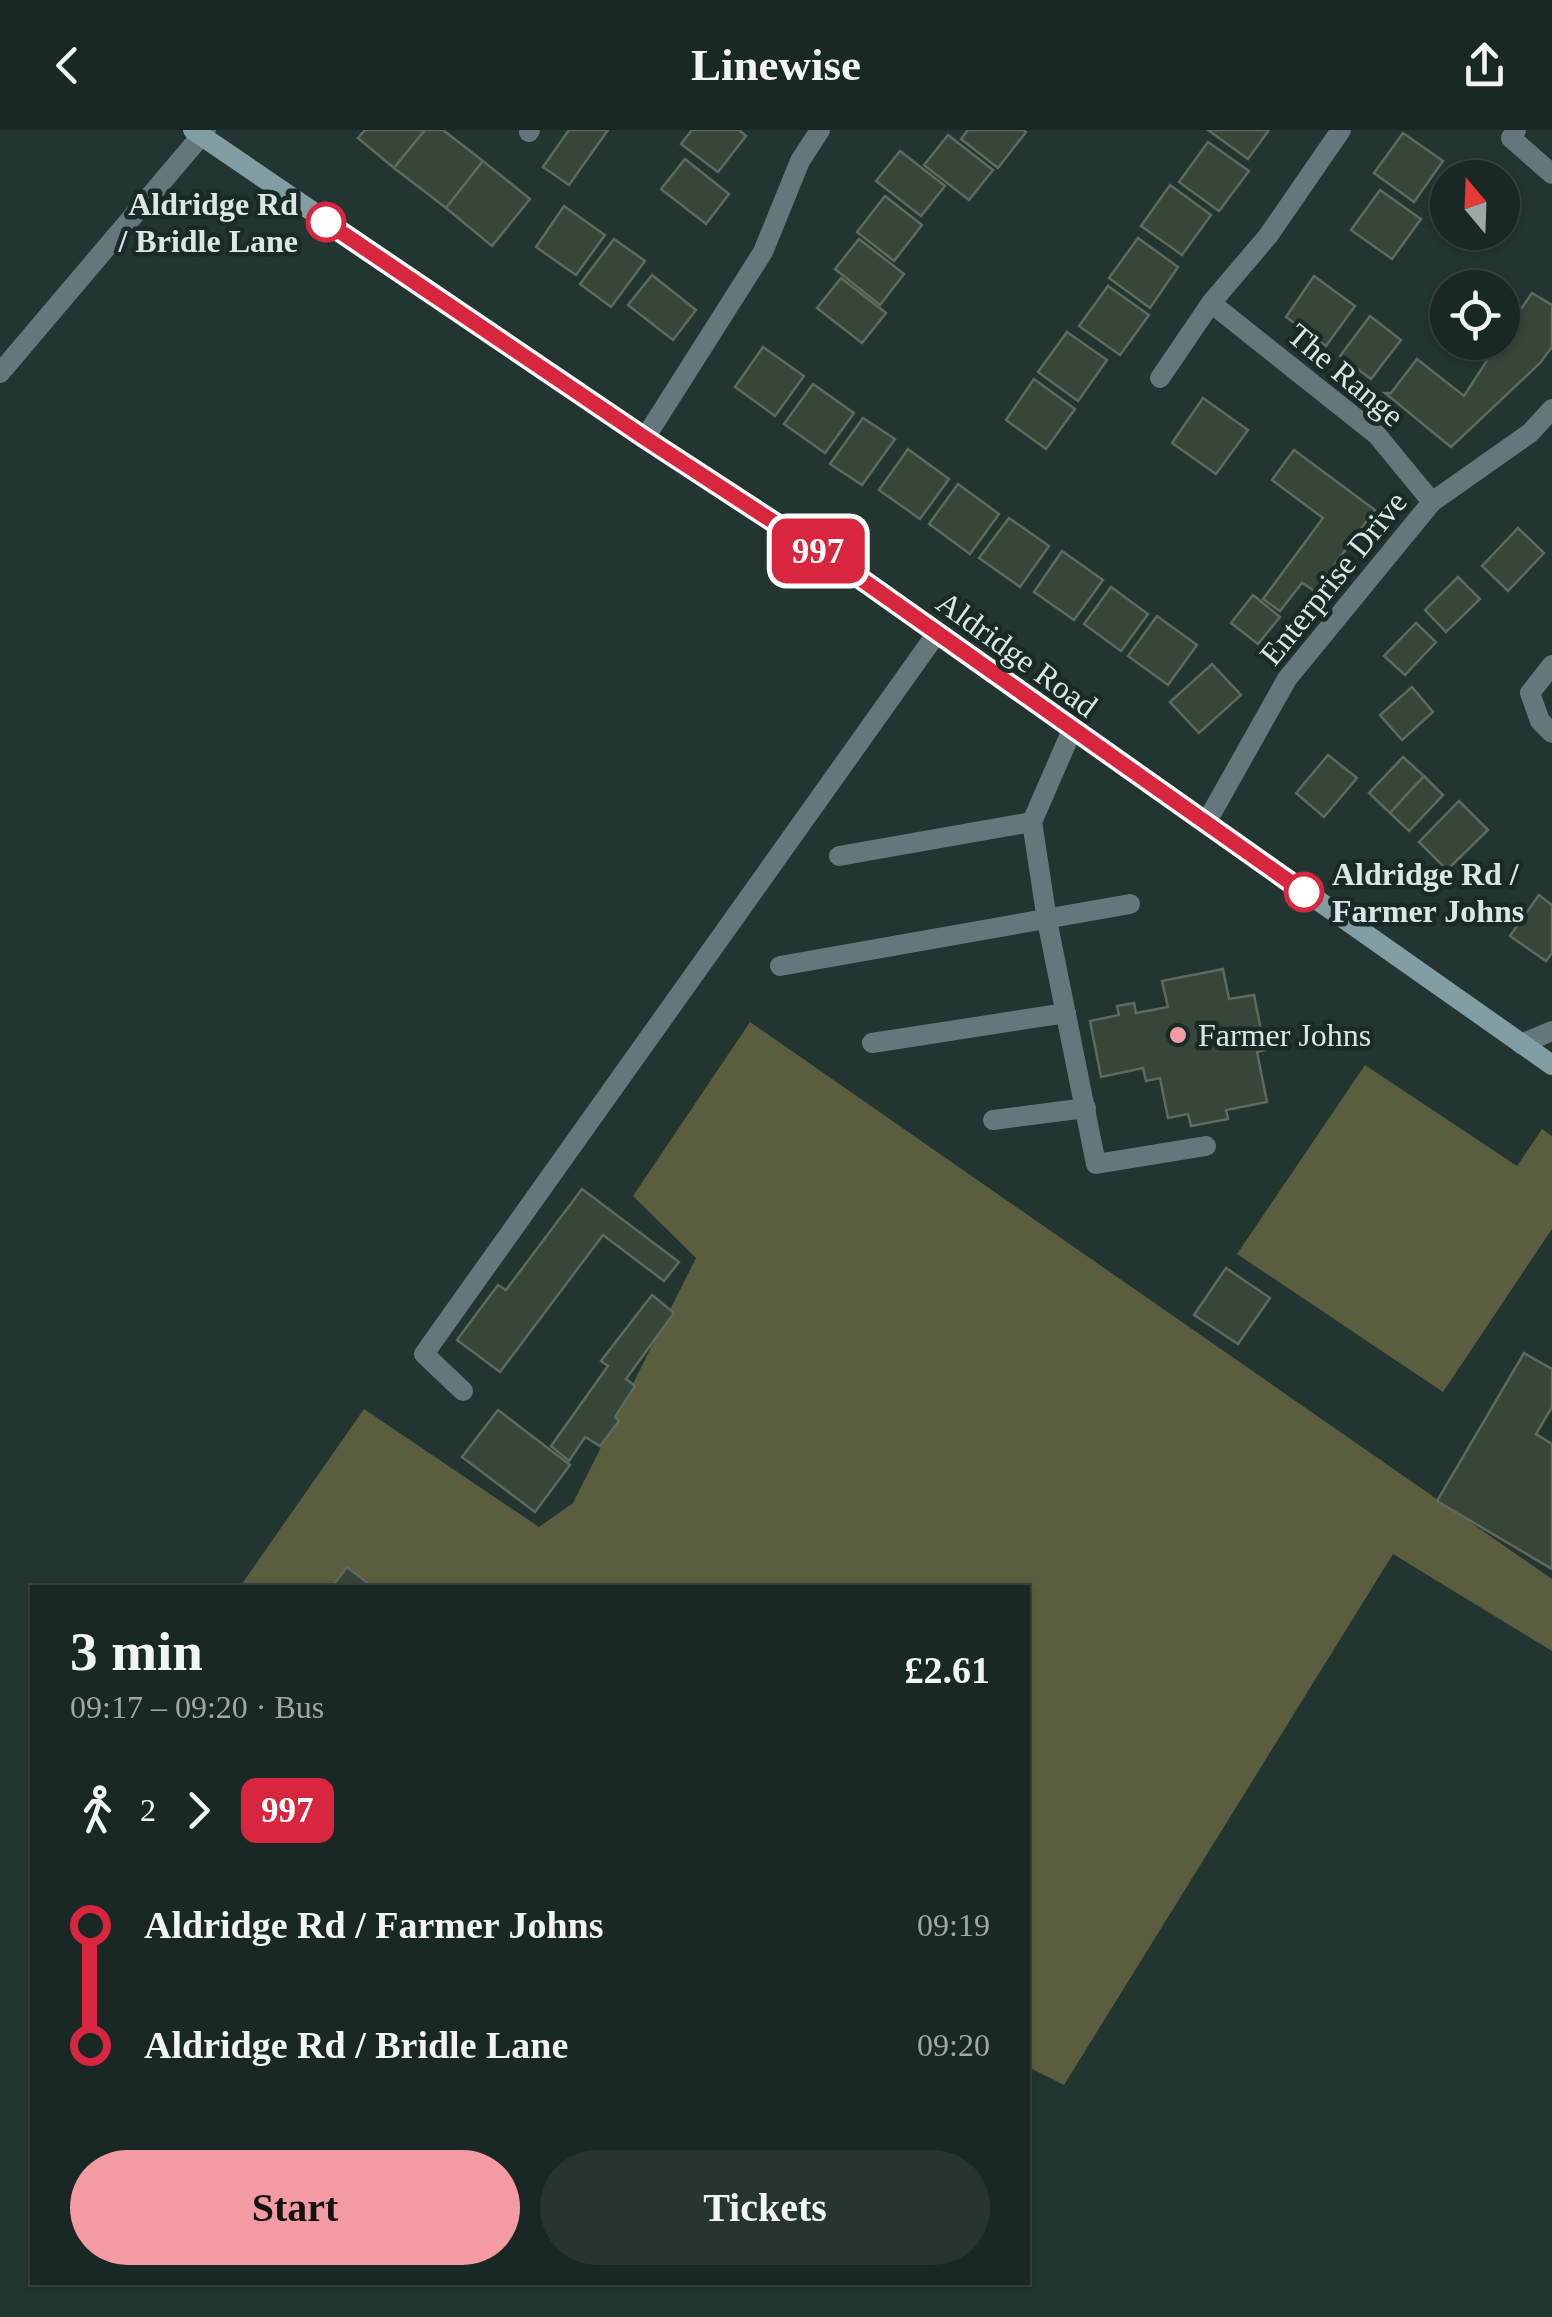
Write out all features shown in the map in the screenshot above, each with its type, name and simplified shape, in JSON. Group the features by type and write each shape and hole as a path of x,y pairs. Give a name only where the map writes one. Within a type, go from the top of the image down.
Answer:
{"street":[{"path":"645,438 762,252 800,162 820,130"},
{"path":"1160,378 1211,303 1268,236 1341,130"},
{"path":"1516,130 1511,138 1552,174"},
{"path":"0,373 200,132"},
{"name":"Aldridge Road","path":"200,132 645,438 861,579 1552,1065"},
{"name":"The Range","path":"1211,303 1378,434 1432,502"},
{"name":"Enterprise Drive","path":"1206,824 1287,679 1432,502 1530,433 1552,409"},
{"path":"464,1391 424,1354 937,634"},
{"path":"1552,665 1530,692 1540,721 1552,734"},
{"path":"1072,730 1032,822 1047,920 1096,1164 1206,1146"},
{"path":"839,856 1032,822"},
{"path":"780,966 1130,904"},
{"path":"872,1043 1066,1013"},
{"path":"1520,1044 1552,1031"},
{"path":"993,1120 1086,1108"}],"green space":[{"path":"750,1022 1552,1579 1552,1651 1393,1554 1064,2085 1030,2068 1030,1585 241,1585 364,1409 539,1527 573,1503 696,1258 633,1196"},
{"path":"1365,1065 1517,1166 1542,1129 1552,1136 1552,1229 1443,1392 1237,1254"}],"building":[{"path":"365,130 425,130 394,168 358,138"},
{"path":"425,130 443,130 483,161 446,208 394,168"},
{"path":"569,130 608,130 569,185 543,167"},
{"path":"692,130 739,130 746,136 718,172 681,144"},
{"path":"968,130 1026,132 998,168 961,139"},
{"path":"1208,130 1269,130 1248,159"},
{"path":"1403,133 1442,160 1430,160 1430,179 1414,202 1374,173"},
{"path":"948,135 993,170 969,200 924,165"},
{"path":"1208,142 1249,171 1219,211 1179,182"},
{"path":"900,151 945,186 921,216 876,181"},
{"path":"685,159 729,194 706,224 661,189"},
{"path":"483,161 530,199 492,246 446,208"},
{"path":"1170,185 1211,215 1182,255 1141,226"},
{"path":"1380,190 1421,219 1392,259 1351,230"},
{"path":"885,196 922,225 894,261 857,232"},
{"path":"564,206 605,235 576,275 536,247"},
{"path":"1138,238 1178,267 1150,308 1109,278"},
{"path":"614,239 645,261 611,307 580,284"},
{"path":"859,239 904,274 880,305 835,269"},
{"path":"652,275 696,310 673,340 628,305"},
{"path":"1314,276 1355,306 1326,346 1286,317"},
{"path":"841,278 886,313 862,343 817,308"},
{"path":"1108,286 1149,315 1120,355 1079,326"},
{"path":"1532,293 1552,305 1552,347 1451,447 1385,393 1391,393 1417,359 1464,396 1487,360 1520,360 1520,311"},
{"path":"1370,316 1401,340 1371,379 1340,356"},
{"path":"1067,332 1107,360 1078,401 1038,372"},
{"path":"763,347 804,376 775,416 735,387"},
{"path":"1034,379 1075,409 1046,449 1006,420"},
{"path":"813,384 854,413 825,453 784,424"},
{"path":"1203,398 1248,430 1216,474 1172,443"},
{"path":"863,418 895,439 862,485 830,464"},
{"path":"908,449 949,479 920,519 879,490"},
{"path":"1294,450 1375,510 1315,591 1302,583 1280,611 1263,599 1323,518 1272,480"},
{"path":"958,484 999,514 970,554 929,524"},
{"path":"1009,518 1049,546 1020,587 979,558"},
{"path":"1518,528 1544,553 1508,591 1482,566"},
{"path":"1062,551 1103,580 1074,620 1034,592"},
{"path":"1458,577 1480,599 1446,632 1425,610"},
{"path":"1111,587 1148,614 1121,651 1084,624"},
{"path":"1253,595 1280,617 1258,644 1231,623"},
{"path":"1157,616 1197,645 1168,685 1128,656"},
{"path":"1416,623 1436,642 1405,675 1384,656"},
{"path":"1212,664 1241,695 1199,733 1170,702"},
{"path":"1412,687 1433,712 1402,740 1380,715"},
{"path":"1328,755 1357,778 1324,817 1296,793"},
{"path":"1403,757 1424,776 1390,813 1369,793"},
{"path":"1424,776 1443,795 1409,831 1390,813"},
{"path":"1459,801 1488,830 1447,870 1419,842"},
{"path":"1539,895 1552,905 1552,953 1546,961 1510,936"},
{"name":"Farmer Johns","path":"1223,969 1229,999 1254,995 1265,1050 1257,1052 1267,1102 1226,1110 1228,1119 1191,1126 1188,1114 1168,1118 1160,1078 1146,1081 1143,1068 1101,1077 1090,1021 1119,1015 1117,1006 1134,1003 1136,1013 1168,1007 1162,981"},
{"path":"582,1189 679,1262 664,1281 603,1235 500,1372 457,1340 498,1285 506,1290"},
{"path":"1226,1268 1270,1298 1238,1344 1194,1315"},
{"path":"652,1295 674,1313 626,1379 635,1386 615,1417 619,1421 600,1446 585,1437 569,1461 551,1446 608,1366 601,1361"},
{"path":"1524,1353 1552,1369 1552,1407 1536,1434 1552,1444 1552,1569 1437,1501"},
{"path":"498,1410 570,1465 535,1512 462,1457"},
{"path":"347,1567 370,1585 333,1585"}],"bus line":[{"name":"997","path":"326,222 861,579 1304,892"}],"place":[{"name":"Aldridge Rd / Bridle Lane","path":"326,222"},
{"name":"Aldridge Rd / Farmer Johns","path":"1304,892"},
{"name":"Farmer Johns","path":"1178,1035"}]}
